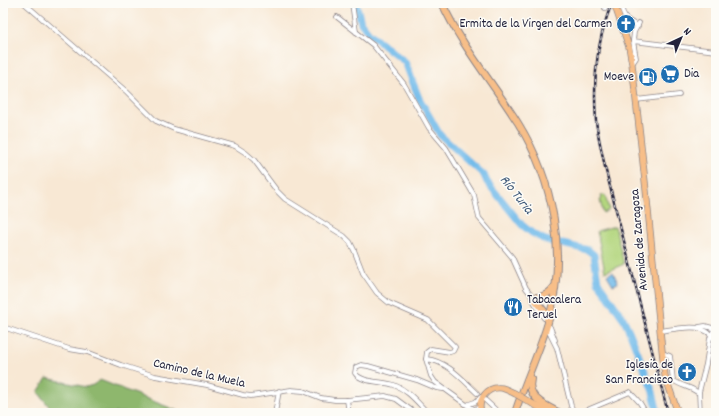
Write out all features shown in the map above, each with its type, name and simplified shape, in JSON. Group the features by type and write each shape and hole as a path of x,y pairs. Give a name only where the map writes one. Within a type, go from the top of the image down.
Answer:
{"highway":[{"path":"442,3 470,54 519,124 533,149 550,197 558,253 555,286 542,339 515,413"},
{"path":"531,295 537,298 544,296 555,286"},
{"path":"531,295 545,312 547,323"},
{"path":"542,339 530,386 531,391 538,400 560,413"},
{"path":"518,413 525,387"}],"main road":[{"name":"Avenida de Zaragoza","path":"618,4 632,64 665,376 678,413"},
{"path":"479,412 480,401 490,390 500,388 514,393 549,413"}],"street":[{"path":"24,3 127,92 156,121 174,129 235,146 254,160 277,191 285,199 344,236 352,246 363,273 377,293 389,303 428,320 455,347 453,351 450,352 431,349 427,352 426,359 431,376 443,389 479,412"},
{"path":"352,3 356,32"},
{"path":"605,8 606,3"},
{"name":"Avenida de Zaragoza","path":"618,4 626,20 639,25 633,36 636,58 632,64"},
{"path":"337,17 373,45 404,84 429,128 446,148 475,197 479,218 512,257 531,295"},
{"path":"633,41 716,51"},
{"path":"636,100 679,95"},
{"path":"547,323 557,348 574,413"},
{"path":"660,331 705,326 716,328 709,343 706,364 698,391 700,413"},
{"name":"Camino de la Muela","path":"3,327 69,349 87,352 121,365 163,378 206,385 243,395 295,390 303,391 321,398 347,400 385,396 396,399 413,413"},
{"path":"698,327 712,334 716,342 709,343"},
{"path":"662,354 670,356 673,380 678,384 698,391"},
{"path":"426,359 432,359 445,365 455,372 477,393"},
{"path":"428,413 401,388 391,384 359,378 355,373 356,367 361,365 368,366 443,389"},
{"path":"275,413 279,391"},
{"path":"580,413 630,392 640,403 646,413"},
{"path":"468,405 484,398 499,413"},
{"path":"347,400 349,413"}],"green space":[{"path":"605,195 609,210 603,213 600,200 602,199 601,196"},
{"path":"615,226 624,264 605,272 597,231"},
{"path":"47,378 86,387 93,385 100,380 183,413 54,413 38,392"}],"water":[{"path":"613,272 618,283 613,285 607,275"}],"waterway":[{"name":"Río Turia","path":"356,3 361,23 369,33 405,62 419,98 440,135 484,175 487,182 522,225 532,233 545,240 588,250 594,255 598,282 623,318 630,333 653,392 658,413"}],"railway":[{"path":"612,3 603,31 597,61 595,91 596,121 605,167 668,413"}],"place":[{"name":"Ermita de la Virgen del Carmen","path":"626,24"},
{"name":"Dia","path":"670,74"},
{"name":"Moeve","path":"648,77"},
{"name":"Tabacalera Teruel","path":"513,307"},
{"name":"Iglesia de San Francisco","path":"687,372"}]}
